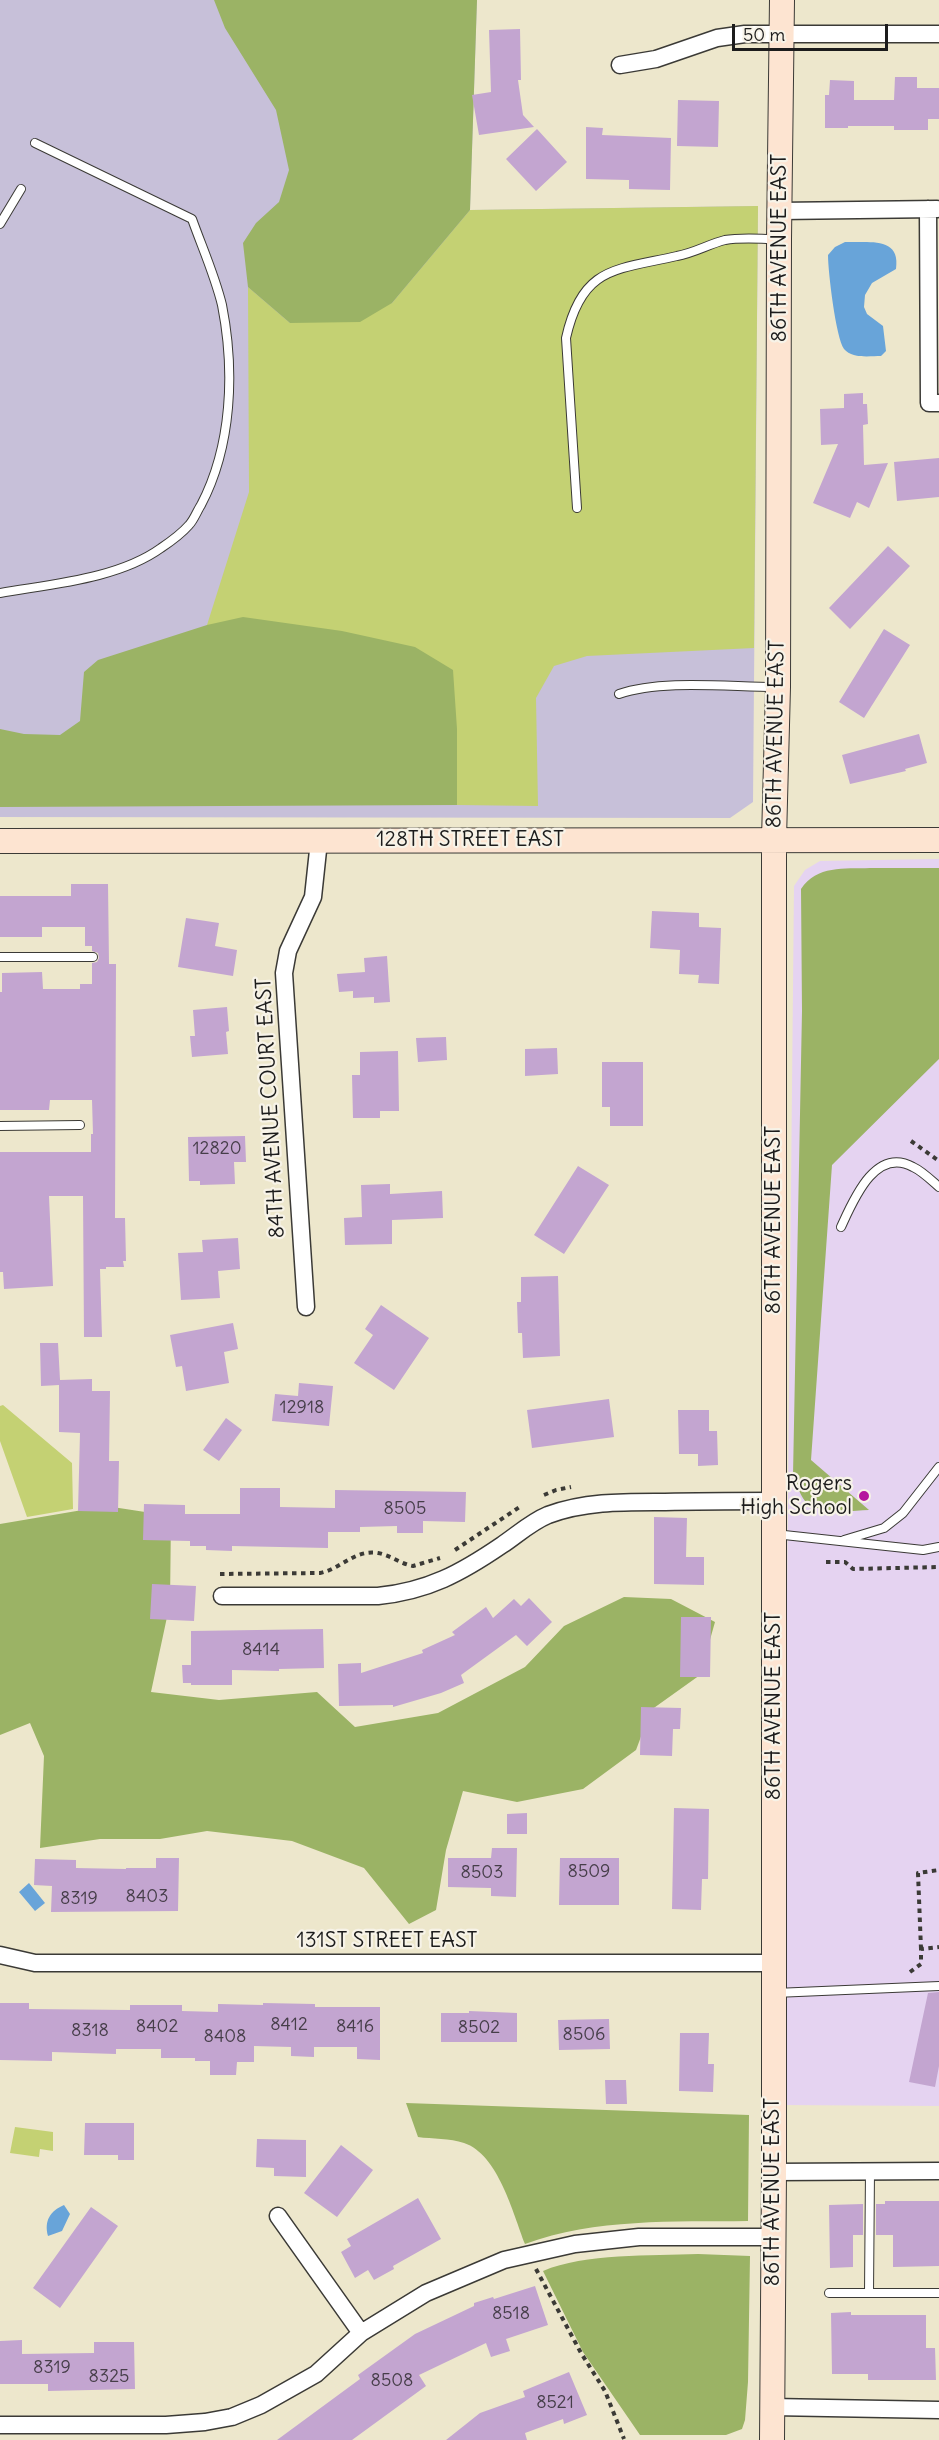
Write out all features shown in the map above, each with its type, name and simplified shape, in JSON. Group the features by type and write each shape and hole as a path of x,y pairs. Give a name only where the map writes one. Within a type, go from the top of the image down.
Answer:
{"street":[{"name":"86TH AVENUE EAST","path":"772,2440 774,839 778,687 782,0"},
{"path":"621,65 656,59 717,38 745,34 939,34"},
{"path":"779,211 934,209 934,403"},
{"name":"128TH STREET EAST","path":"0,842 939,840"},
{"name":"84TH AVENUE COURT EAST","path":"306,1307 284,973 288,951 313,897 319,841"},
{"path":"222,1596 378,1596 428,1587 478,1562 528,1526 546,1516 569,1508 608,1502 774,1501"},
{"name":"131ST STREET EAST","path":"0,1955 35,1963 774,1963"},
{"path":"774,2172 939,2171"},
{"path":"278,2216 361,2333"},
{"path":"0,2426 166,2425 206,2422 232,2417 261,2405 316,2374 361,2333 426,2293 504,2260 575,2244 639,2236 773,2237"},
{"path":"772,2407 939,2410"}],"lane":[{"path":"0,593 70,581 123,568 160,549 190,524 213,482 225,438 228,353 221,304 192,219 35,143"},
{"path":"0,224 21,189"},
{"path":"577,508 566,338 581,296 592,284 623,267 694,252 729,239 779,239"},
{"path":"619,694 633,689 666,686 778,687"},
{"path":"0,957 93,957"},
{"path":"0,1126 80,1125"},
{"path":"841,1227 857,1192 875,1170 890,1162 912,1166 939,1187"},
{"path":"840,1541 884,1528 903,1513 939,1467"},
{"path":"774,1534 923,1550 939,1547"},
{"path":"774,1992 939,1986"},
{"path":"869,2293 870,2171"},
{"path":"829,2293 939,2293"}],"path":[{"path":"910,1141 939,1161"},
{"path":"537,1498 556,1490 575,1487"},
{"path":"220,1574 320,1573 336,1569 347,1559 366,1553 388,1556 406,1565 423,1565 454,1551 528,1502"},
{"path":"826,1562 845,1562 853,1569 939,1567"},
{"path":"909,1973 921,1964 918,1873 939,1870"},
{"path":"921,1949 939,1947"},
{"path":"536,2268 581,2353 605,2391 624,2439"}],"shaded area":[{"path":"0,0 477,0 470,210 758,206 753,802 730,818 0,817"},
{"name":"Rogers High School","path":"939,859 939,2106 782,2105 794,886 805,870 820,861"}],"green space":[{"path":"214,0 477,0 470,210 392,303 360,322 290,323 248,287 243,243 256,223 279,202 289,170 276,110 225,28"},
{"path":"758,206 754,648 587,656 554,666 536,698 538,806 457,805 457,729 207,625 249,492 248,287 290,323 392,303 470,210"},
{"path":"243,617 342,631 415,647 453,670 457,729 457,805 0,807 0,729 24,734 60,735 80,721 84,672 98,660 207,625"},
{"path":"870,868 939,868 939,1059 832,1165 811,1460 869,1510 836,1511 819,1508 805,1501 793,1475 802,1011 801,889 807,881 823,872"},
{"path":"3,1405 72,1463 73,1509 27,1517 0,1441 0,1406"},
{"path":"106,1506 171,1516 170,1603 151,1692 219,1700 317,1692 355,1727 438,1713 525,1667 564,1626 624,1597 671,1599 715,1622 700,1675 651,1710 636,1750 583,1789 517,1802 463,1791 446,1850 436,1910 409,1924 364,1868 292,1841 207,1831 160,1839 100,1839 40,1848 44,1756 30,1723 0,1735 0,1524"},
{"path":"406,2103 749,2115 748,2221 635,2223 579,2230 525,2244 503,2186 486,2159 476,2149 459,2141 418,2137"},
{"path":"15,2127 53,2132 53,2151 40,2149 39,2157 10,2153"},
{"path":"698,2254 750,2256 748,2382 745,2420 742,2429 726,2435 640,2435 583,2352 543,2271 560,2265 598,2258"}],"water":[{"path":"845,242 873,242 888,246 896,258 896,269 872,283 865,295 864,307 867,314 883,326 886,351 881,356 852,354 844,349 841,342 833,304 828,255 835,247"},
{"path":"29,1883 45,1903 35,1911 19,1892"},
{"path":"64,2205 70,2214 62,2231 48,2236 49,2217"}],"building":[{"path":"520,29 521,80 518,80 523,115 534,127 479,135 472,95 491,92 489,30"},
{"path":"895,77 917,77 917,88 939,88 939,119 928,119 928,130 894,130 894,126 825,128 825,95 829,95 830,80 854,81 854,100 894,100"},
{"path":"678,100 719,101 718,147 677,146"},
{"path":"586,127 603,128 602,135 671,138 670,190 629,189 629,180 586,179"},
{"path":"537,129 567,162 536,191 506,159"},
{"path":"863,393 863,404 867,404 868,424 863,425 864,465 888,463 869,508 857,502 850,518 813,503 838,444 821,445 820,409 844,408 844,394"},
{"path":"939,458 939,497 897,501 894,462"},
{"path":"888,546 910,566 850,629 829,608"},
{"path":"884,629 910,645 864,718 839,702"},
{"path":"919,734 927,763 905,769 906,771 850,784 842,755"},
{"path":"71,884 108,884 109,964 116,964 115,1218 125,1218 126,1261 123,1261 124,1267 100,1269 102,1337 84,1337 83,1196 49,1196 53,1286 4,1289 3,1272 0,1272 0,1152 91,1152 92,1100 50,1100 49,1110 0,1110 2,973 42,972 43,989 80,989 80,984 92,984 92,963 97,962 99,958 98,953 92,951 92,946 85,946 85,927 42,927 42,937 0,937 0,896 71,896"},
{"path":"652,911 699,913 699,927 721,928 719,984 698,983 699,975 679,974 680,950 650,948"},
{"path":"186,918 219,923 215,946 237,950 233,976 178,967"},
{"path":"387,956 390,1002 374,1003 374,997 353,998 353,991 339,992 337,974 365,972 364,958"},
{"path":"227,1007 228,1054 192,1057 190,1036 195,1036 193,1010"},
{"path":"446,1037 447,1060 418,1062 416,1038"},
{"path":"557,1048 558,1074 525,1076 525,1049"},
{"path":"398,1051 399,1111 380,1111 380,1118 353,1118 352,1075 360,1075 360,1052"},
{"path":"602,1062 643,1062 643,1126 610,1126 610,1107 602,1107"},
{"path":"245,1136 246,1162 234,1162 235,1184 200,1185 200,1181 189,1181 188,1137"},
{"path":"578,1166 609,1185 564,1254 534,1235"},
{"path":"390,1184 390,1194 442,1191 443,1218 392,1220 392,1244 345,1245 344,1218 362,1217 361,1185"},
{"path":"238,1238 240,1269 218,1271 220,1298 181,1300 178,1253 203,1252 202,1240"},
{"path":"558,1276 560,1356 523,1358 522,1333 518,1333 517,1302 521,1302 521,1277"},
{"path":"381,1305 429,1338 394,1390 354,1363 373,1335 365,1329"},
{"path":"233,1323 238,1349 224,1352 229,1383 186,1391 182,1366 176,1367 170,1335"},
{"path":"40,1343 58,1343 60,1380 92,1379 92,1391 110,1391 109,1461 119,1461 118,1512 78,1511 80,1433 59,1432 59,1385 41,1386"},
{"path":"299,1383 333,1386 329,1426 272,1421 275,1394 298,1396"},
{"path":"609,1399 614,1437 532,1448 527,1410"},
{"path":"678,1410 709,1410 709,1431 717,1431 718,1465 698,1466 698,1454 679,1454"},
{"path":"226,1418 242,1430 219,1461 203,1450"},
{"path":"240,1488 280,1488 280,1507 335,1508 335,1490 466,1492 465,1522 423,1521 423,1533 397,1533 397,1526 360,1527 360,1532 328,1532 328,1548 232,1546 232,1551 206,1550 206,1546 190,1546 190,1541 143,1540 144,1504 185,1505 185,1514 240,1514"},
{"path":"654,1517 687,1518 686,1557 704,1557 704,1585 654,1584"},
{"path":"152,1584 196,1586 194,1621 150,1619"},
{"path":"529,1598 552,1622 527,1646 516,1635 461,1675 464,1683 441,1693 393,1707 393,1705 339,1706 338,1664 361,1663 361,1673 423,1653 422,1650 455,1635 452,1632 486,1607 493,1618 514,1599 521,1606"},
{"path":"681,1617 711,1617 710,1677 680,1677"},
{"path":"323,1629 324,1668 279,1669 279,1671 232,1670 232,1685 183,1683 182,1665 191,1665 191,1631"},
{"path":"641,1707 681,1708 680,1729 673,1729 672,1756 640,1755"},
{"path":"674,1808 709,1809 708,1879 702,1879 701,1910 672,1909"},
{"path":"527,1813 527,1834 507,1834 507,1814"},
{"path":"492,1848 517,1848 516,1897 491,1896 491,1888 448,1887 448,1858 491,1858"},
{"path":"156,1858 179,1858 178,1911 51,1912 52,1886 34,1885 35,1859 76,1860 76,1868 126,1869 156,1868"},
{"path":"560,1858 619,1858 619,1905 559,1905"},
{"path":"939,1992 939,2066 935,2087 909,2082 928,1993"},
{"path":"0,2003 29,2003 29,2009 130,2010 130,2005 182,2005 182,2011 218,2012 218,2004 263,2005 263,2003 315,2004 315,2007 380,2007 380,2060 357,2059 357,2047 314,2047 314,2057 291,2056 291,2047 254,2046 254,2062 237,2062 236,2075 210,2075 210,2061 195,2061 195,2058 161,2058 161,2049 116,2049 116,2054 52,2052 52,2061 0,2060"},
{"path":"469,2011 517,2013 517,2042 441,2042 441,2013 469,2013"},
{"path":"609,2019 610,2049 559,2050 558,2020"},
{"path":"680,2033 709,2033 708,2064 714,2064 713,2092 679,2091"},
{"path":"605,2080 626,2080 627,2104 606,2104"},
{"path":"85,2123 134,2123 134,2160 118,2160 118,2155 84,2155"},
{"path":"257,2139 306,2140 306,2177 274,2176 274,2168 256,2167"},
{"path":"341,2145 373,2170 337,2217 304,2193"},
{"path":"418,2198 441,2239 393,2266 394,2269 374,2280 368,2270 355,2278 341,2252 351,2246 347,2239"},
{"path":"885,2201 939,2201 939,2266 893,2267 893,2235 876,2235 876,2204 885,2204"},
{"path":"863,2204 863,2235 853,2235 853,2267 830,2268 829,2205"},
{"path":"91,2207 118,2226 60,2308 33,2288"},
{"path":"535,2286 548,2325 506,2339 510,2351 491,2357 486,2343 419,2375 426,2386 352,2440 277,2440 360,2379 358,2375 415,2334 474,2306 474,2303"},
{"path":"851,2312 851,2315 926,2315 926,2348 935,2348 936,2380 868,2380 868,2374 832,2374 831,2313"},
{"path":"22,2340 22,2354 94,2353 94,2342 134,2342 135,2389 48,2391 48,2384 0,2384 0,2341"},
{"path":"569,2372 587,2415 564,2424 563,2419 525,2433 527,2440 446,2440 480,2413 525,2397 523,2391"}],"place":[{"name":"Rogers High School","path":"864,1496"}]}
